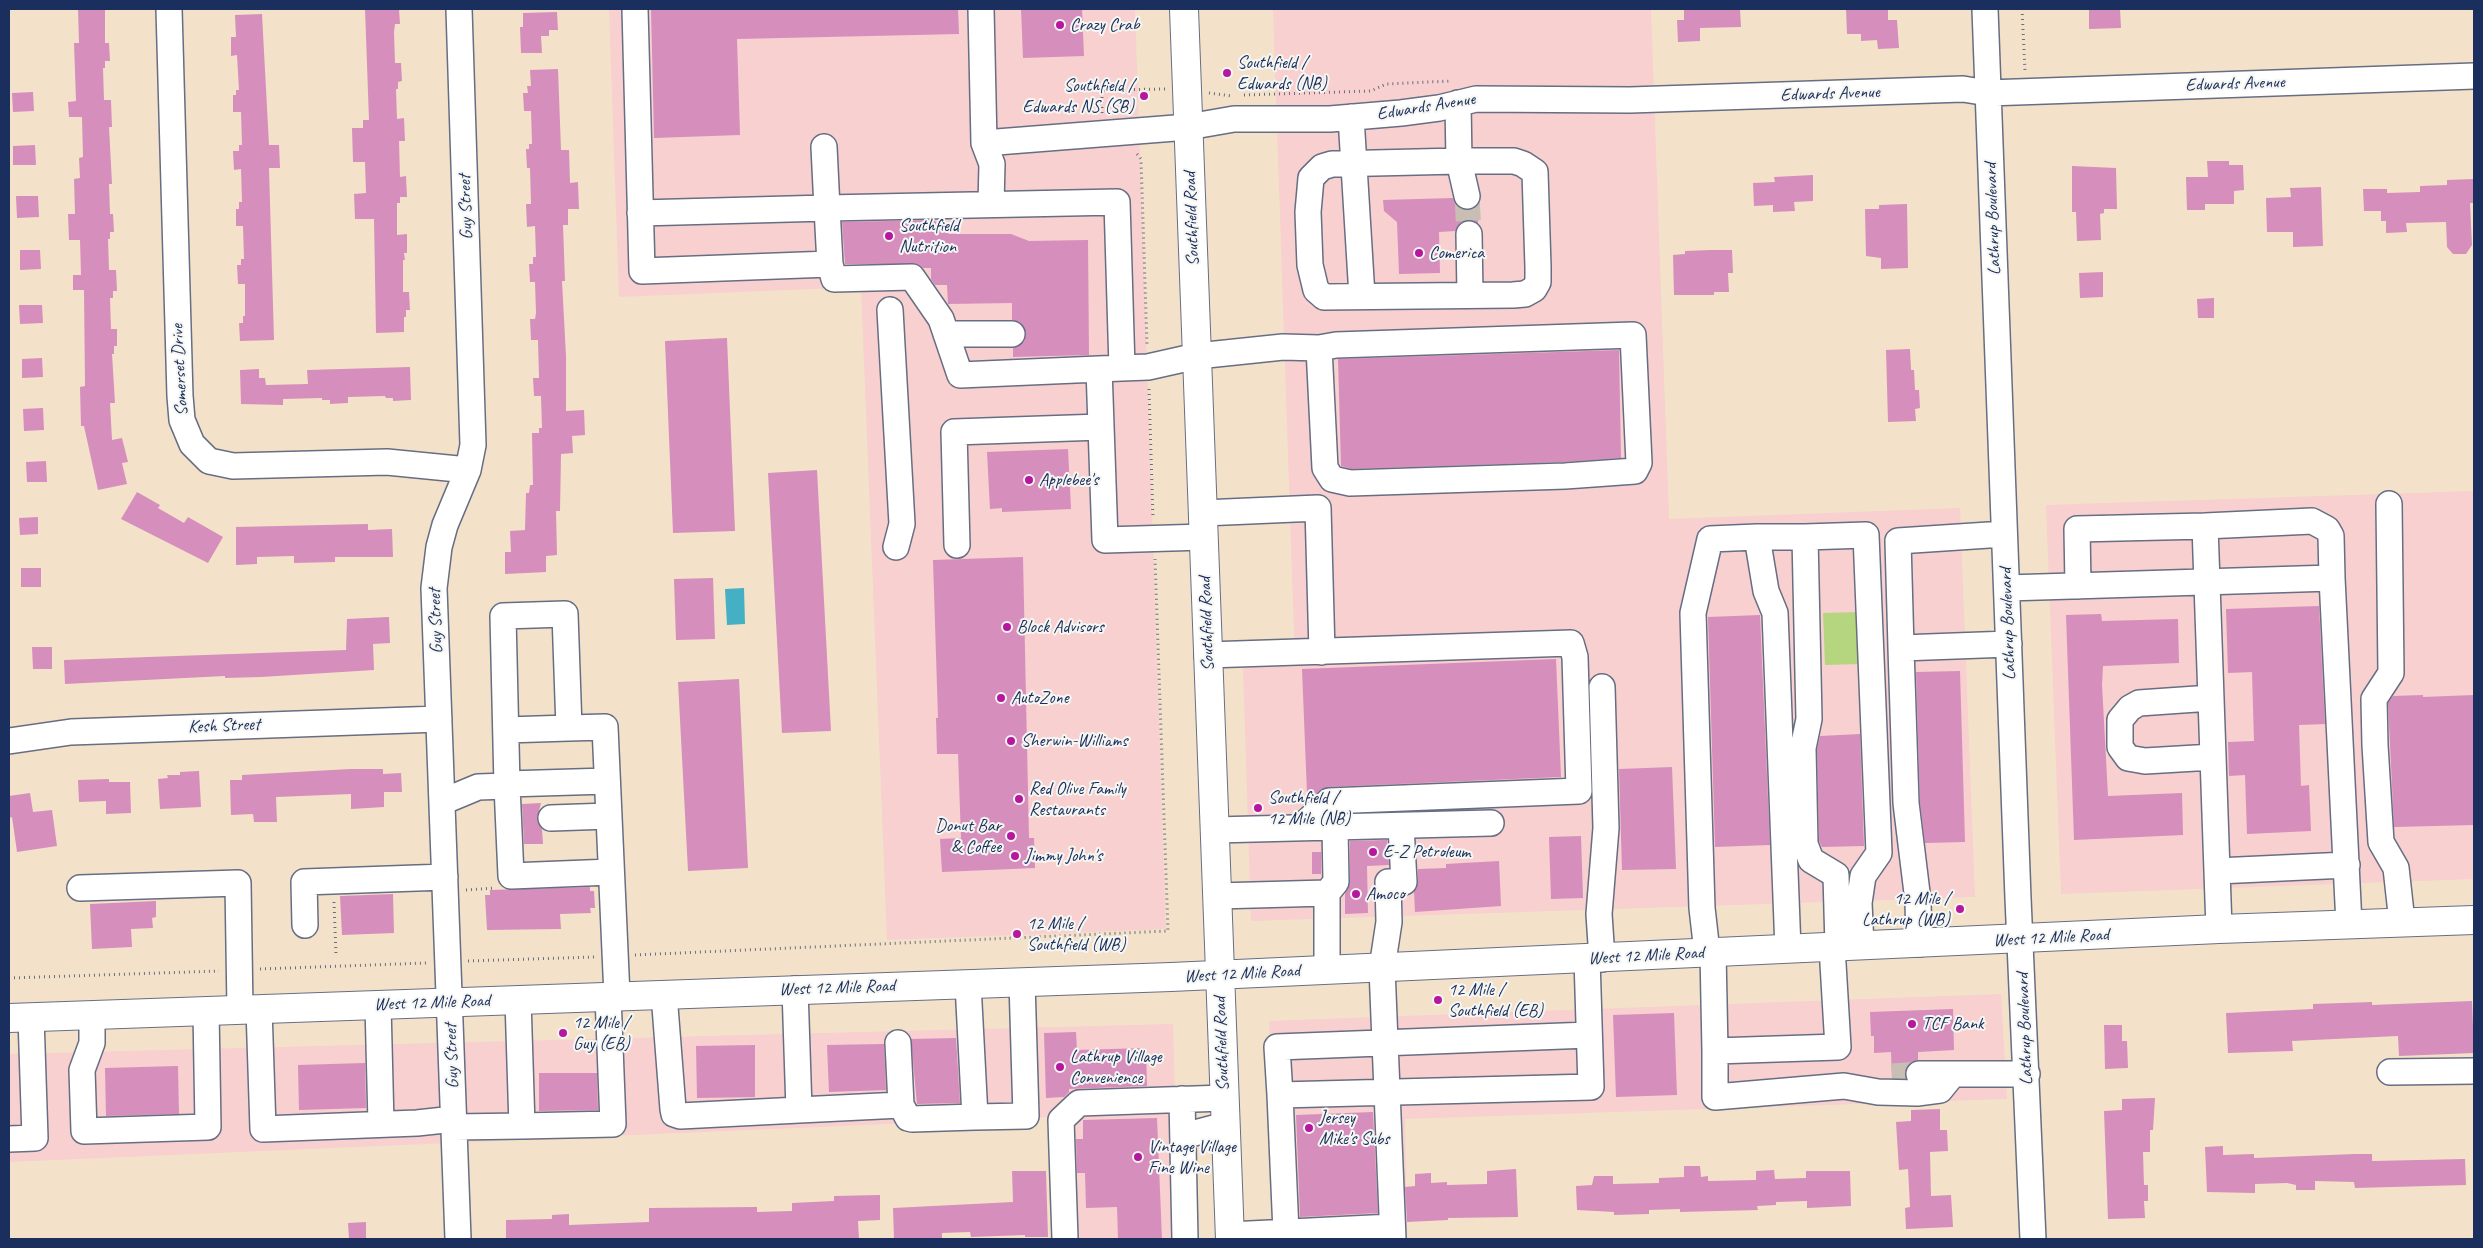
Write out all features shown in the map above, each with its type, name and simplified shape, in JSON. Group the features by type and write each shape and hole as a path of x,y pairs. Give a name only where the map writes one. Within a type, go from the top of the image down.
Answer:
{"main road":[{"name":"Southfield Road","path":"1184,9 1229,1237"},
{"name":"West 12 Mile Road","path":"20,1018 1219,975 2219,929 2474,920"}],"street":[{"name":"Somerset Drive","path":"168,9 180,396 182,420 192,444 209,461 234,466 387,462 468,470"},
{"name":"Guy Street","path":"458,1239 435,570 445,526 472,456 473,432 459,9"},
{"path":"635,9 642,271 830,264"},
{"path":"981,9 984,143 992,164 991,204"},
{"name":"Lathrup Boulevard","path":"1985,9 2033,1239"},
{"name":"Edwards Avenue","path":"984,143 1188,127 1234,119 1351,117 1439,108 1476,99 1630,100 1963,89 1988,93 2474,76"},
{"path":"1458,103 1459,161 1467,196"},
{"path":"1351,117 1362,296"},
{"path":"824,147 830,264 834,279 912,277 941,320 960,375 1148,367 1197,356 1283,347 1319,348 1336,345 1633,335 1639,464 1635,470 1565,476 1350,483 1332,478 1325,468 1319,348"},
{"path":"1459,161 1514,161 1536,172 1538,282 1534,289 1525,294 1324,297 1316,290 1310,265 1308,212 1311,178 1322,167 1332,164 1459,161"},
{"path":"640,213 1117,202 1111,369 1101,427 1105,540 1318,508 1322,652"},
{"path":"1469,234 1470,294"},
{"path":"890,310 902,524 896,547"},
{"path":"946,334 1012,334"},
{"path":"957,545 954,432 1101,427"},
{"path":"2389,504 2390,673 2374,699 2375,744 2379,834 2381,842 2396,868 2402,922"},
{"path":"2078,586 2077,529 2312,521 2327,529 2331,536 2349,924"},
{"path":"2206,526 2219,929"},
{"path":"1920,944 1918,901 1906,803 1898,541 2004,534"},
{"path":"1844,947 1859,903 1862,876 1879,852 1866,535 1710,538 1693,613 1702,908 1710,952 1715,1051 1715,1097 1844,1086 1892,1076"},
{"path":"1757,537 1766,591 1775,613 1788,949"},
{"path":"1715,1051 1838,1047 1844,947 1836,874 1812,860 1805,844 1803,748 1809,719 1805,537"},
{"path":"2007,588 2332,578"},
{"path":"569,728 565,614 503,616 511,876 611,872"},
{"path":"1207,655 1571,643 1575,657 1579,791 1329,801 1300,828"},
{"path":"1901,648 2009,644"},
{"path":"1280,1095 1591,1087 1589,1035 1606,828 1602,687"},
{"path":"2211,698 2139,703 2120,720 2120,747 2128,758 2145,760 2213,757"},
{"name":"Kesh Street","path":"9,741 71,732 439,719"},
{"path":"80,888 238,883 263,1129 417,1123 522,1126 613,1124 612,996 615,956 605,727 506,730"},
{"path":"442,802 478,787 607,781"},
{"path":"551,818 609,816"},
{"path":"1215,830 1491,824"},
{"path":"1229,1237 1286,1232 1392,1233 1382,968 1389,922 1388,882 1404,882 1401,826"},
{"path":"1328,970 1327,893 1336,882 1335,827"},
{"path":"2217,871 2346,865"},
{"path":"305,925 304,882 445,877"},
{"path":"1217,896 1327,893"},
{"path":"898,1043 901,1104 908,1118 1026,1116 1022,982"},
{"path":"968,984 975,1117"},
{"path":"795,989 799,1110"},
{"path":"664,994 666,1038 674,1114 680,1116 901,1104"},
{"path":"518,1000 522,1126"},
{"path":"378,1004 381,1124"},
{"path":"92,1015 92,1043 82,1070 84,1131 208,1127 206,1011"},
{"path":"9,1139 35,1138 20,1018"},
{"path":"1286,1232 1277,1047 1589,1035"},
{"path":"2390,1072 2474,1071"},
{"path":"1918,1074 2026,1074"},
{"path":"1844,1086 1878,1092 1917,1093 1940,1090 1953,1074"},
{"path":"1065,1239 1061,1120 1079,1103 1224,1098"},
{"path":"1182,1099 1185,1239"},
{"path":"1183,1136 1225,1125"}],"path":[{"path":"2022,9 2025,73"},
{"path":"1102,121 1102,90 1150,88"},
{"path":"1231,96 1344,92"},
{"path":"466,961 1168,931 1154,558"}],"shaded area":[{"path":"609,9 1135,9 1166,929 887,940 861,287 619,297"},
{"path":"1273,9 1651,9 1669,519 1960,508 1975,897 1251,921 1243,666 1295,662"},
{"path":"2474,491 2474,879 2061,894 2046,505"},
{"path":"2001,994 2007,1099 1405,1119 1407,1239 1278,1239 1269,1021"},
{"path":"1173,1024 1179,1239 1056,1239 1051,1117 9,1162 9,1054"}],"green space":[{"path":"1858,612 1859,664 1825,665 1823,613"}],"water":[{"path":"744,588 745,624 727,625 725,589"}],"building":[{"path":"78,9 105,9 105,43 109,43 110,61 105,61 105,68 103,68 104,100 111,100 112,127 109,127 112,184 109,184 110,214 113,214 114,232 110,232 110,239 108,239 109,270 116,270 117,291 113,291 113,298 110,298 111,329 117,329 117,346 114,346 114,354 112,354 115,403 110,403 112,440 122,438 128,462 122,463 127,484 98,490 84,426 81,426 80,387 85,386 84,290 73,290 73,275 81,275 80,240 69,240 68,214 75,214 74,179 80,178 79,158 83,157 82,117 69,117 68,102 76,101 74,43 79,43"},
{"path":"365,9 399,9 400,24 395,24 394,32 395,63 401,63 402,81 398,82 398,89 396,89 397,119 404,118 405,141 399,141 400,177 406,176 407,197 400,197 400,203 397,203 397,235 407,234 407,253 404,253 405,260 403,260 403,292 409,292 410,310 406,310 406,317 404,317 404,332 376,333 374,219 355,219 354,194 366,193 365,162 353,162 352,128 363,128 363,120 369,120"},
{"path":"651,9 958,9 959,34 737,39 740,135 654,138"},
{"path":"1021,9 1082,9 1084,56 1023,58"},
{"path":"1684,9 1740,9 1741,27 1700,28 1700,41 1678,42 1677,20 1684,20"},
{"path":"1846,9 1888,9 1888,20 1897,20 1899,48 1878,49 1877,40 1861,41 1861,34 1847,34"},
{"path":"2089,9 2120,9 2121,28 2089,29"},
{"path":"557,12 558,30 549,30 549,36 541,36 542,53 521,53 520,27 523,27 523,13"},
{"path":"262,14 269,145 279,145 280,168 269,168 274,340 240,341 239,323 243,323 243,316 245,316 245,284 238,284 237,265 241,265 241,259 244,259 243,226 236,226 236,209 239,209 239,202 242,202 241,169 234,170 233,151 239,151 239,145 242,145 241,112 233,112 233,95 236,95 236,90 239,90 237,55 231,56 231,37 236,37 235,15"},
{"path":"558,69 561,150 569,150 570,183 578,182 579,209 568,209 568,225 563,225 565,281 562,281 566,356 566,411 584,410 585,435 572,436 573,453 561,454 560,511 556,511 557,555 546,556 546,572 505,574 505,552 511,552 510,531 525,530 526,493 529,493 530,485 533,485 532,433 539,433 539,428 542,428 541,396 534,396 533,378 539,378 538,340 531,340 530,319 535,319 536,313 535,282 530,282 529,264 533,264 533,257 536,257 535,226 527,227 526,204 531,204 530,168 527,168 526,149 529,149 529,144 532,144 531,111 524,111 523,93 528,93 527,86 531,86 530,70"},
{"path":"33,92 34,111 13,112 12,93"},
{"path":"35,145 36,165 13,165 13,146"},
{"path":"2207,161 2229,161 2229,165 2243,165 2244,190 2234,191 2234,204 2205,204 2205,210 2187,210 2186,177 2208,177"},
{"path":"2072,166 2116,168 2117,209 2104,209 2104,213 2100,214 2101,240 2077,241 2076,212 2072,212"},
{"path":"1813,175 1813,201 1794,202 1795,211 1773,212 1773,205 1754,206 1753,183 1775,182 1774,177"},
{"path":"2474,179 2474,203 2470,203 2472,245 2466,254 2453,254 2447,247 2446,222 2406,223 2407,232 2386,233 2386,221 2381,221 2381,211 2364,211 2363,189 2387,189 2387,193 2420,192 2420,186 2447,185 2447,180"},
{"path":"2321,187 2323,246 2293,247 2293,232 2267,232 2266,198 2291,197 2290,188"},
{"path":"16,196 38,196 39,217 17,218"},
{"name":"Comerica","path":"1453,198 1456,205 1463,210 1471,210 1478,205 1478,224 1468,220 1461,222 1455,231 1439,232 1440,273 1399,274 1397,222 1384,211 1383,200"},
{"path":"1907,204 1908,268 1881,269 1881,258 1866,256 1865,209 1879,209 1879,205"},
{"path":"934,220 949,234 1011,234 1029,241 1088,240 1089,355 1013,357 1013,348 1024,342 1026,334 1020,322 1012,320 1012,303 948,304 947,285 935,285 931,279 931,268 923,268 918,264 845,264 842,222"},
{"path":"20,250 40,250 41,269 20,270"},
{"path":"1732,250 1733,273 1728,273 1729,292 1714,292 1714,295 1674,295 1673,255 1685,254 1685,251"},
{"path":"2103,272 2103,297 2080,298 2079,273"},
{"path":"2214,298 2214,318 2198,318 2197,299"},
{"path":"19,305 42,305 43,323 20,324"},
{"path":"727,338 735,531 673,533 665,341"},
{"path":"1910,349 1911,370 1914,370 1915,390 1919,390 1920,408 1915,409 1916,421 1888,422 1886,350"},
{"path":"1619,350 1621,458 1564,462 1351,469 1341,466 1338,359"},
{"path":"42,358 43,377 22,378 22,359"},
{"path":"410,367 411,400 393,401 393,398 386,398 385,396 348,397 348,403 330,404 330,400 322,400 322,398 283,399 283,405 241,404 240,370 259,369 259,378 265,378 266,385 308,384 307,370"},
{"path":"43,408 44,430 24,431 23,409"},
{"name":"Applebee's","path":"1068,449 1071,509 1002,512 1002,508 990,509 987,452"},
{"path":"46,461 47,482 27,482 26,462"},
{"path":"817,470 831,731 782,733 768,473"},
{"path":"137,492 160,505 158,508 184,523 188,517 223,537 208,563 121,519"},
{"path":"38,517 38,534 20,535 19,518"},
{"path":"368,524 368,530 392,529 393,557 335,557 335,562 294,563 294,556 257,557 257,564 236,565 236,527"},
{"path":"1023,557 1029,838 1034,838 1035,868 942,872 940,839 961,838 958,754 937,754 936,718 938,718 933,560"},
{"path":"21,568 41,568 41,587 21,587"},
{"path":"713,578 715,639 676,640 674,579"},
{"path":"2319,606 2325,724 2299,725 2301,786 2309,785 2311,831 2247,834 2245,775 2229,776 2228,742 2254,741 2252,672 2228,673 2226,609"},
{"path":"2101,614 2102,621 2178,619 2179,663 2103,666 2102,685 2108,796 2182,793 2183,835 2074,840 2066,615"},
{"path":"1760,615 1770,845 1715,847 1708,617"},
{"path":"389,617 390,643 373,644 374,670 261,677 225,678 225,676 65,684 64,660 346,650 347,619"},
{"path":"32,647 52,647 52,669 33,669"},
{"path":"1556,659 1561,777 1328,787 1317,793 1307,793 1302,669"},
{"path":"1960,671 1965,842 1925,843 1920,802 1916,672"},
{"path":"739,679 748,868 688,871 678,682"},
{"path":"2423,695 2423,697 2474,695 2474,825 2394,827 2388,703 2393,696"},
{"path":"1860,734 1864,846 1822,847 1819,841 1817,749 1820,736"},
{"path":"1672,767 1676,869 1622,870 1619,769"},
{"path":"383,769 383,774 401,773 402,792 384,792 384,807 351,809 351,794 276,797 277,822 254,822 253,814 231,815 230,780 242,780 242,775"},
{"path":"199,771 201,807 160,809 158,779 168,778 167,775 180,775 180,772"},
{"path":"109,779 109,782 130,782 131,813 106,814 106,801 79,802 78,780"},
{"path":"30,793 33,812 52,810 57,846 17,852 12,817 9,818 9,796"},
{"path":"541,803 537,819 542,829 543,844 524,844 522,804"},
{"path":"1581,836 1583,898 1551,899 1549,837"},
{"path":"1387,840 1389,865 1367,866 1368,913 1345,914 1345,893 1350,882 1350,841"},
{"path":"1312,852 1321,852 1321,874 1312,874"},
{"path":"1499,861 1501,906 1415,912 1414,891 1418,882 1418,869 1446,868 1446,864"},
{"path":"590,887 590,891 594,891 595,908 590,908 591,913 560,914 561,929 487,930 485,895 490,895 490,890"},
{"path":"393,894 394,933 342,935 340,896"},
{"path":"156,901 156,917 152,918 153,928 131,929 132,947 92,949 90,904"},
{"path":"2472,1001 2474,1053 2399,1056 2398,1036 2292,1041 2293,1051 2228,1053 2226,1013 2313,1009 2313,1004 2372,1002 2372,1005"},
{"name":"TCF Bank","path":"1953,1009 1954,1050 1918,1052 1918,1060 1911,1062 1906,1067 1906,1078 1892,1078 1891,1052 1874,1053 1874,1036 1871,1036 1870,1012"},
{"path":"1674,1013 1677,1095 1616,1097 1613,1015"},
{"path":"2104,1025 2122,1025 2122,1041 2127,1041 2128,1068 2105,1069"},
{"path":"1076,1032 1077,1050 1146,1048 1147,1086 1069,1089 1069,1092 1064,1097 1046,1098 1044,1033"},
{"path":"956,1038 960,1103 917,1104 911,1039"},
{"path":"884,1044 886,1090 829,1092 827,1045"},
{"path":"755,1045 755,1097 697,1098 696,1046"},
{"path":"365,1063 366,1108 299,1110 298,1065"},
{"path":"178,1066 179,1114 106,1116 105,1068"},
{"path":"539,1073 597,1073 598,1110 539,1111"},
{"path":"2155,1098 2153,1130 2150,1130 2150,1152 2143,1152 2144,1185 2148,1185 2148,1201 2144,1201 2145,1218 2108,1219 2104,1111 2122,1110 2122,1099"},
{"path":"1940,1109 1940,1130 1947,1130 1948,1151 1930,1152 1931,1196 1951,1195 1953,1227 1906,1229 1905,1208 1910,1207 1908,1169 1899,1170 1896,1122 1911,1121 1911,1110"},
{"path":"1373,1112 1378,1213 1300,1217 1296,1115"},
{"path":"1157,1118 1162,1239 1118,1239 1117,1207 1086,1208 1085,1173 1077,1173 1076,1139 1083,1139 1083,1120"},
{"path":"2223,1146 2223,1155 2254,1154 2254,1158 2372,1154 2372,1161 2465,1159 2466,1185 2355,1188 2354,1182 2315,1181 2315,1190 2296,1190 2296,1185 2287,1183 2255,1184 2255,1193 2207,1192 2205,1147"},
{"path":"1684,1166 1700,1166 1701,1177 1708,1176 1708,1181 1756,1180 1756,1171 1774,1170 1775,1179 1806,1178 1806,1171 1850,1171 1851,1206 1807,1208 1807,1201 1776,1202 1776,1205 1757,1206 1758,1210 1680,1212 1680,1209 1649,1210 1649,1214 1614,1215 1614,1212 1577,1210 1576,1186 1592,1185 1594,1176 1613,1176 1613,1184 1659,1183 1659,1178 1684,1177"},
{"path":"1516,1169 1518,1217 1448,1218 1448,1220 1407,1222 1405,1187 1415,1186 1415,1174 1431,1173 1431,1183 1447,1182 1447,1185 1487,1184 1487,1171"},
{"path":"1012,1171 1046,1171 1048,1237 1025,1237 1025,1235 971,1237 970,1232 942,1233 942,1238 894,1239 893,1208 1013,1202"},
{"path":"880,1195 880,1220 858,1221 859,1239 506,1239 506,1220 552,1219 552,1215 569,1214 569,1225 649,1222 649,1208 757,1207 757,1212 792,1211 792,1203 834,1201 834,1196"},
{"path":"366,1222 366,1239 349,1239 348,1223"}],"tunnel":[{"path":"1467,196 1469,234"},
{"path":"1892,1076 1919,1074"}],"place":[{"name":"Crazy Crab","path":"1060,25"},
{"name":"Southfield / Edwards (NB)","path":"1227,73"},
{"name":"Southfield / Edwards NS (SB)","path":"1144,96"},
{"name":"Southfield Nutrition","path":"889,236"},
{"name":"Comerica","path":"1419,253"},
{"name":"Applebee's","path":"1029,480"},
{"name":"Block Advisors","path":"1007,627"},
{"name":"AutoZone","path":"1001,698"},
{"name":"Sherwin-Williams","path":"1011,741"},
{"name":"Red Olive Family Restaurants","path":"1019,799"},
{"name":"Southfield / 12 Mile (NB)","path":"1258,808"},
{"name":"Donut Bar & Coffee","path":"1011,836"},
{"name":"E-Z Petroleum","path":"1373,852"},
{"name":"Jimmy John's","path":"1015,856"},
{"name":"Amoco","path":"1356,894"},
{"name":"12 Mile / Lathrup (WB)","path":"1960,909"},
{"name":"12 Mile / Southfield (WB)","path":"1017,934"},
{"name":"12 Mile / Southfield (EB)","path":"1438,1000"},
{"name":"TCF Bank","path":"1912,1024"},
{"name":"12 Mile / Guy (EB)","path":"563,1033"},
{"name":"Lathrup Village Convenience","path":"1060,1067"},
{"name":"Jersey Mike's Subs","path":"1309,1128"},
{"name":"Vintage Village Fine Wine","path":"1138,1157"}]}
